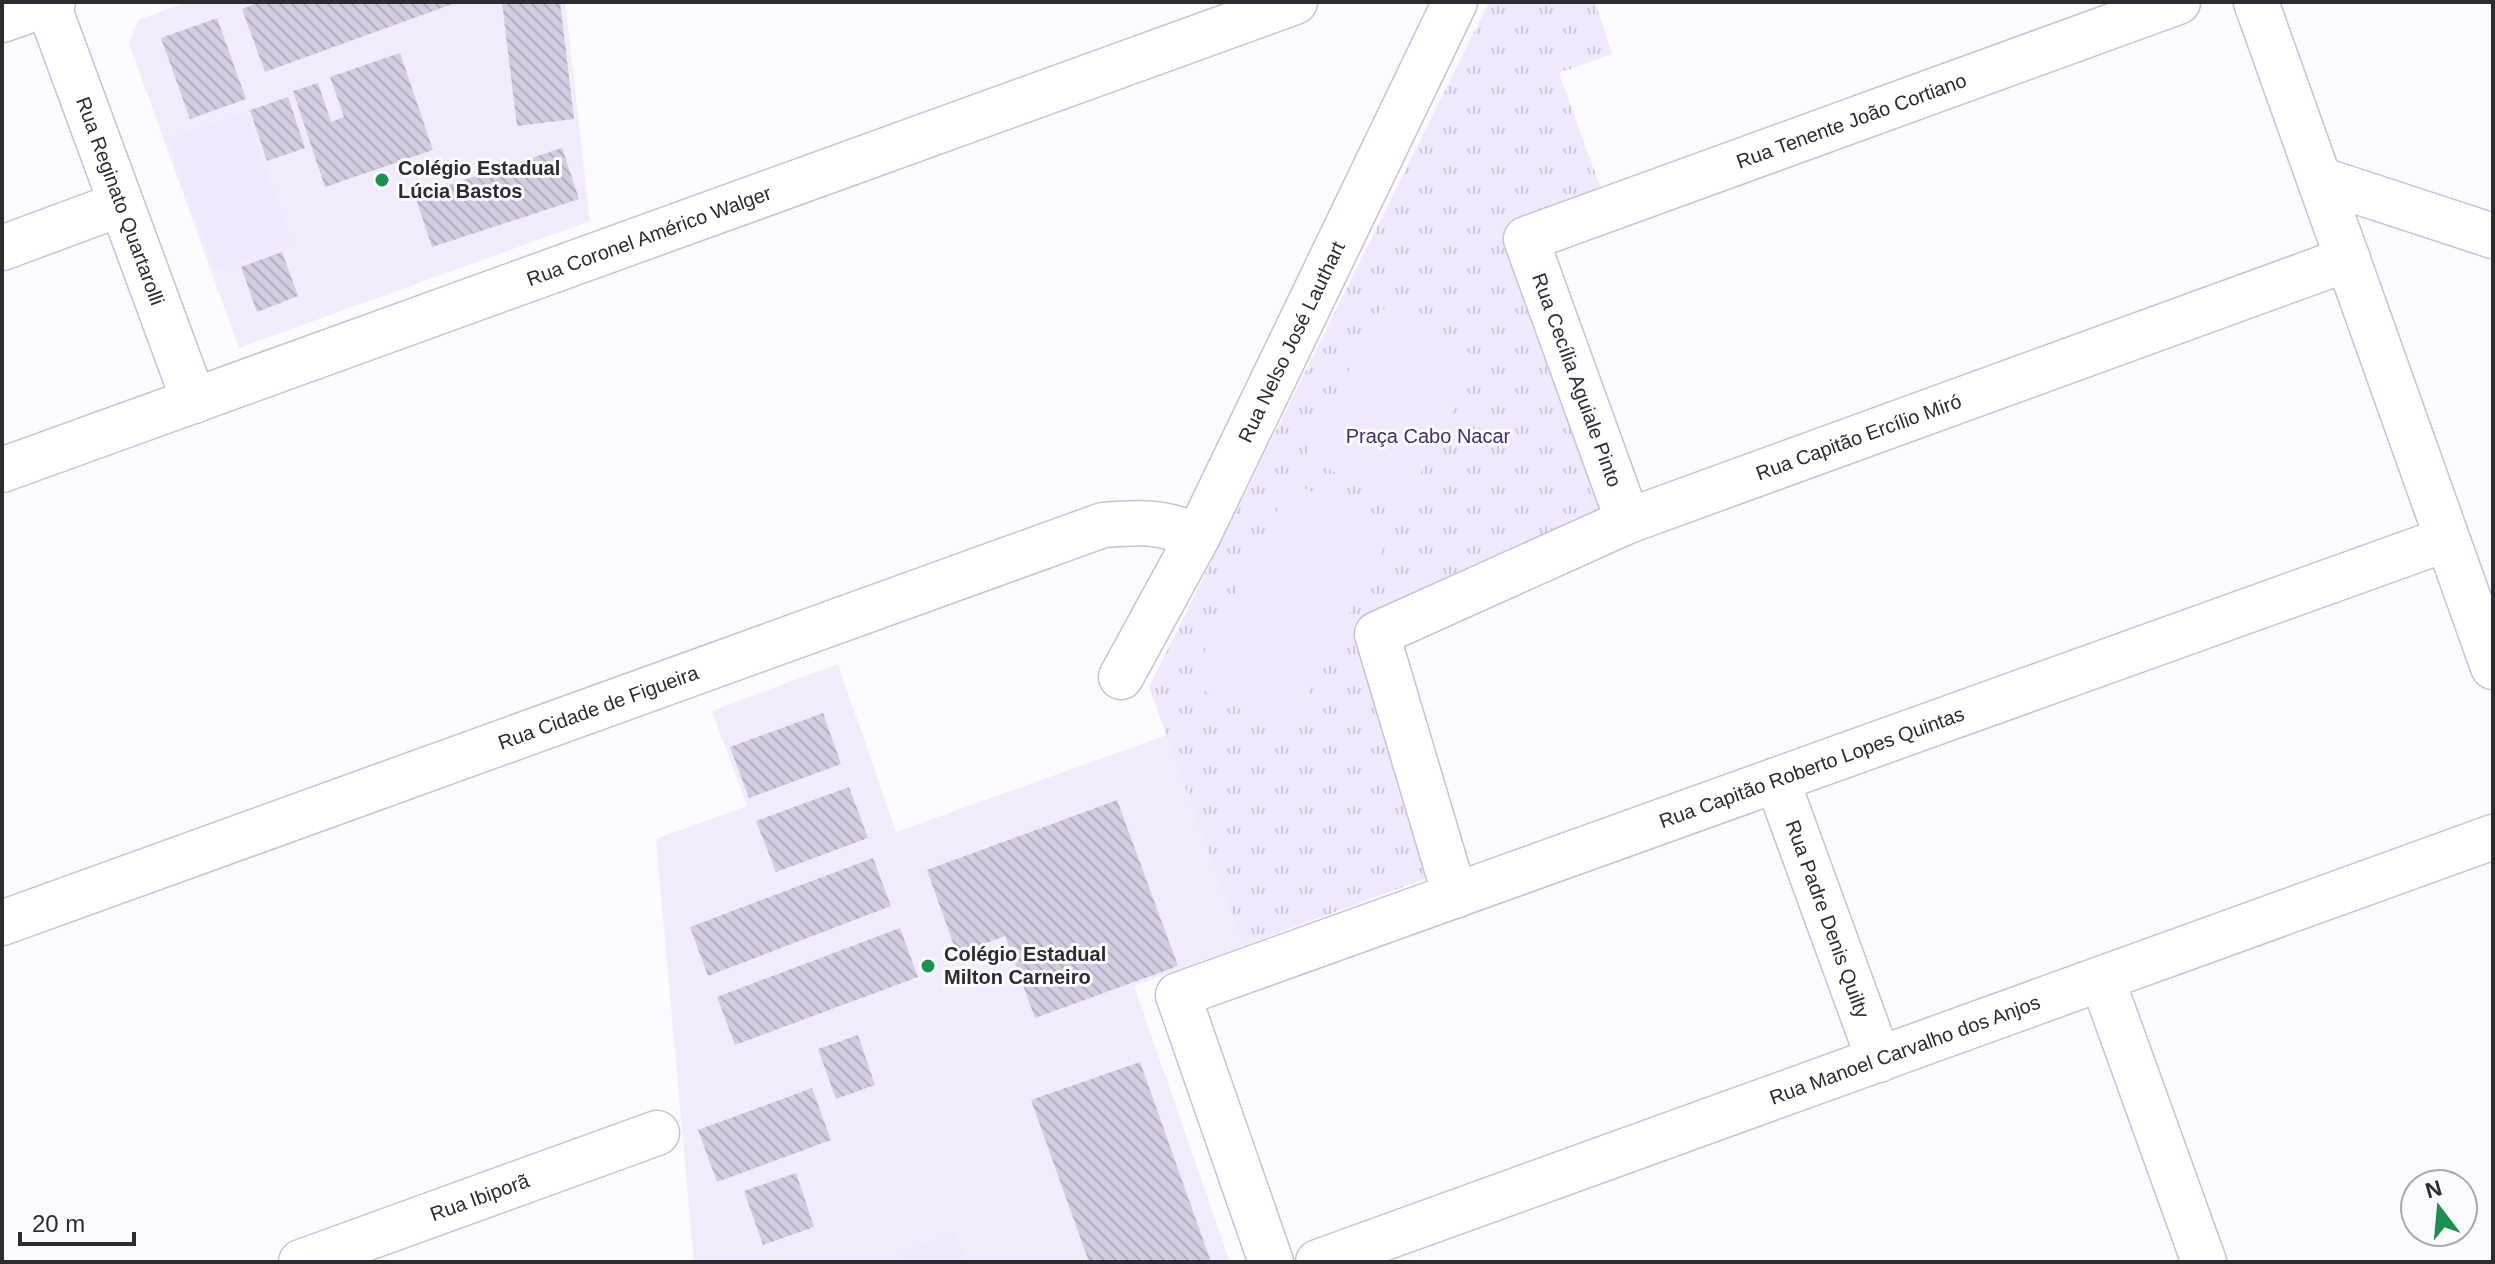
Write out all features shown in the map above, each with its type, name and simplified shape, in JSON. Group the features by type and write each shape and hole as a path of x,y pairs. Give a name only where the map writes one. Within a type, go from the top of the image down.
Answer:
{"street":[{"name":"Rua Coronel Américo Walger","path":"2,470 1295,2"},
{"name":"Rua Nelso José Lauthart","path":"1121,677 1198,536 1455,2"},
{"name":"Rua Tenente João Cortiano","path":"1526,239 2178,2"},
{"path":"2256,2 2493,667"},
{"name":"Rua Reginato Quartarolli","path":"49,3 194,401"},
{"path":"2,20 49,3"},
{"path":"2319,179 2493,236"},
{"path":"2,248 121,204"},
{"name":"Rua Cecília Aguiale Pinto","path":"1526,239 1628,521"},
{"name":"Rua Capitão Ercílio Miró","path":"1455,896 1377,634 1628,521 2348,259"},
{"name":"Rua Cidade de Figueira","path":"2,923 1103,525 1138,522 1170,524 1198,536"},
{"name":"Rua Capitão Roberto Lopes Quintas","path":"1271,1262 1178,995 2447,539"},
{"name":"Rua Padre Denis Quilty","path":"1777,780 1879,1060"},
{"name":"Rua Manoel Carvalho dos Anjos","path":"1318,1262 2493,837"},
{"path":"2102,979 2204,1262"},
{"name":"Rua Ibiporã","path":"301,1262 657,1133"}],"shaded area":[{"name":"Colégio Estadual Lúcia Bastos","path":"188,2 565,2 590,221 239,348 129,43 138,20"},
{"name":"Colégio Estadual Milton Carneiro","path":"838,664 896,832 1167,735 1243,946 1134,986 1230,1262 694,1262 656,839 747,806 712,711"}],"green space":[{"name":"Praça Cabo Nacar","path":"1489,2 1595,2 1612,54 1559,73 1603,195 1504,232 1600,510 1355,622 1427,878 1243,946 1149,687"},
{"path":"246,113 292,244 215,271 169,139"},
{"path":"1381,308 1479,358 1403,507 1305,457"},
{"path":"1292,482 1391,532 1288,733 1189,683"},
{"path":"955,1232 966,1262 904,1262 900,1253"}],"building":[{"path":"260,2 458,2 265,72 242,9"},
{"path":"502,2 560,2 574,119 517,126"},
{"path":"217,18 246,99 190,119 161,38"},
{"path":"400,53 433,150 325,187 293,91 318,83 331,122 344,117 330,77"},
{"path":"288,97 305,148 267,161 250,110"},
{"path":"562,148 579,199 432,247 415,196"},
{"path":"282,252 298,296 257,312 241,267"},
{"path":"823,713 841,764 749,798 730,747"},
{"path":"849,787 868,838 776,872 756,821"},
{"path":"1117,800 1178,966 1035,1018 1005,936 957,954 927,870"},
{"path":"873,858 891,906 708,976 690,927"},
{"path":"900,928 918,977 735,1045 717,997"},
{"path":"858,1035 875,1085 836,1099 818,1049"},
{"path":"1140,1062 1211,1262 1089,1262 1031,1100"},
{"path":"812,1088 831,1140 717,1182 698,1130"},
{"path":"796,1173 814,1227 763,1245 744,1191"}],"place":[{"name":"Colégio Estadual Lúcia Bastos","path":"382,180"},
{"name":"Colégio Estadual Milton Carneiro","path":"928,966"}]}
